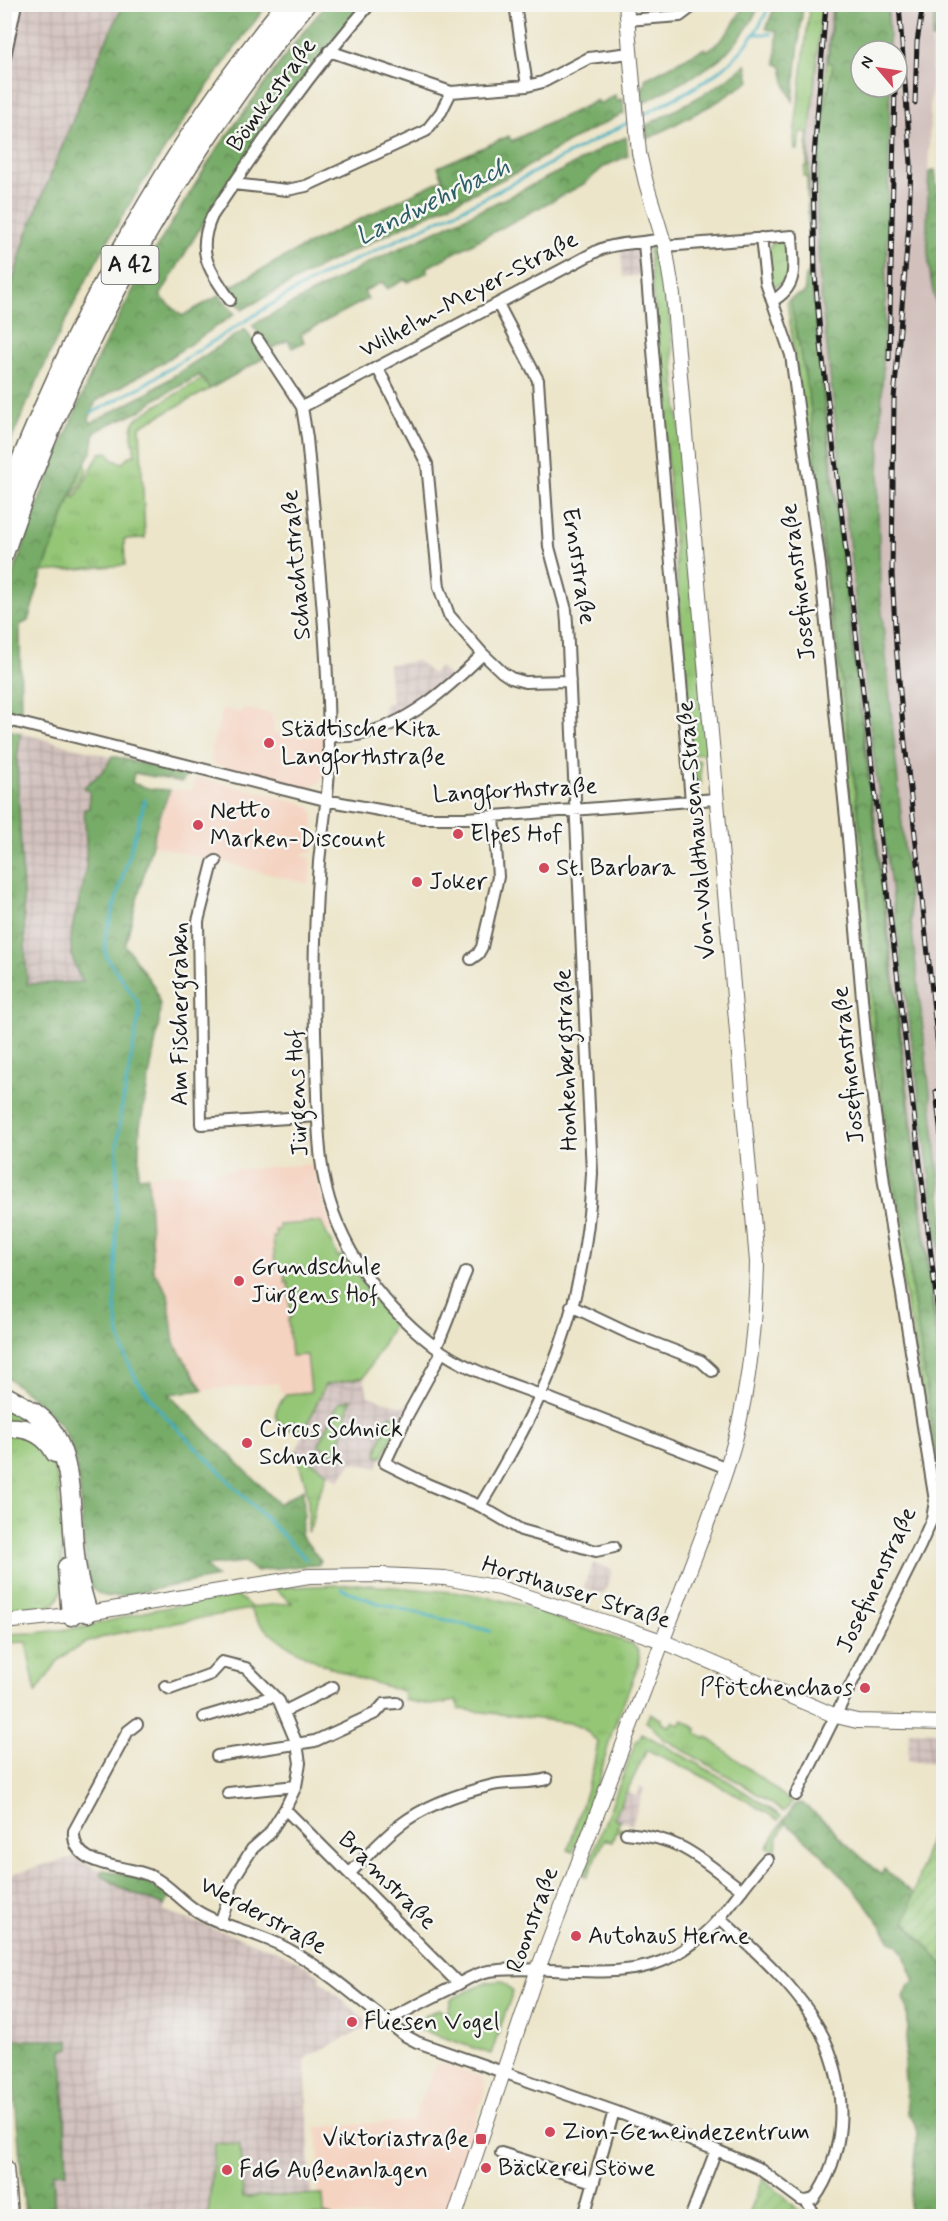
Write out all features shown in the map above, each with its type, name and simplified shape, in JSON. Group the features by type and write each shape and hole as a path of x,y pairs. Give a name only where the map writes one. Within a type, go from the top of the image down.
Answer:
{"highway":[{"name":"A 42","path":"4,503 39,414 117,255 170,165 201,118 286,4"},
{"name":"A 42","path":"4,554 52,424 86,349 125,274 167,201 209,136 306,4"},
{"path":"4,1395 36,1413 49,1426 59,1443 66,1465 80,1615"},
{"path":"4,1428 26,1428 46,1440 54,1450 62,1481 80,1615"},
{"path":"4,2168 8,2217"}],"street":[{"path":"4,61 7,35 16,4"},
{"name":"Bömkestraße","path":"234,184 283,111 329,51 370,4"},
{"path":"515,4 527,86"},
{"name":"Von-Waldthausen-Straße","path":"626,4 642,167 664,242 673,295 757,1262 753,1345 736,1437 727,1468 662,1641"},
{"path":"627,20 680,16 696,4"},
{"path":"329,51 451,92 527,86 543,82 589,58 630,53"},
{"path":"230,300 209,269 204,255 203,242 212,216 234,184 287,190 306,186 426,131 441,112 451,92"},
{"path":"664,242 792,236 794,273 788,290 772,301"},
{"name":"Josefinenstraße","path":"761,238 766,283 793,366 820,565 866,1044 884,1183 935,1501 932,1519 920,1546 795,1795"},
{"name":"Wilhelm-Meyer-Straße","path":"302,407 604,248 616,244 664,242"},
{"name":"Von-Waldthausen-Straße","path":"644,243 691,801"},
{"name":"Ernststraße","path":"498,304 536,373 540,388 549,547 566,610 576,809"},
{"name":"Schachtstraße","path":"258,340 302,407 307,438 326,654 329,736 325,800"},
{"path":"377,367 427,464 441,598 455,624 502,672 518,681 570,681"},
{"path":"329,736 356,735 394,722 434,698 483,654"},
{"name":"Langforthstraße","path":"4,719 325,800 423,818 494,816 716,799"},
{"name":"Jürgens Hof","path":"325,800 314,951 318,1116 325,1182 330,1203 349,1247 384,1300 439,1350 482,1373 727,1468"},
{"name":"Honkenbergstraße","path":"480,1506 525,1428 540,1395 557,1352 586,1247 592,1173 576,809"},
{"path":"471,959 482,947 496,893 498,860 494,816"},
{"name":"Am Fischergraben","path":"216,861 213,863 198,921 201,1124 318,1116"},
{"path":"466,1272 452,1303 439,1350 385,1463 427,1484 480,1506 521,1530 596,1551 614,1547"},
{"path":"571,1306 628,1333 701,1361 712,1371"},
{"name":"Horsthauser Straße","path":"4,1622 80,1615 279,1580 329,1575 444,1578 500,1588 662,1641 836,1716 857,1721 944,1723"},
{"name":"Roonstraße","path":"455,2217 538,1969 662,1641"},
{"path":"165,1686 170,1689 211,1674 222,1662 246,1668 274,1696 285,1711 297,1744 300,1763 296,1786 285,1809 268,1833 252,1849 232,1881 220,1923"},
{"path":"285,1711 333,1687"},
{"path":"204,1717 274,1696"},
{"path":"217,1755 315,1741 376,1713 384,1704 398,1703"},
{"name":"Werderstraße","path":"137,1724 128,1731 74,1831 73,1840 76,1848 87,1858 152,1876 172,1889 195,1910 220,1923 283,1946 318,1966 387,2022"},
{"path":"350,1873 399,1826 438,1802 465,1792 510,1782 538,1782 547,1779"},
{"path":"228,1792 296,1786"},
{"name":"Bramstraße","path":"285,1809 459,1984"},
{"path":"626,1833 653,1836 691,1851 742,1890"},
{"path":"721,1919 795,1991 814,2017 834,2062 840,2099 839,2134 835,2154 814,2199 801,2200 758,2168 716,2150 614,2110 417,2042 387,2022 480,1973 538,1969 619,1971 647,1967 673,1956 697,1940 721,1919 767,1858"},
{"path":"584,2217 614,2110"},
{"path":"691,2217 716,2150"},
{"path":"501,2153 593,2182"},
{"path":"806,2200 815,2217"}],"shaded area":[{"path":"5,5 123,5 97,60 26,236 5,308"},
{"path":"822,5 832,5 819,150 817,213 820,287 871,736 943,1278 943,1380 835,490 813,289 809,218 809,142"},
{"path":"888,5 935,5 927,216 933,291 944,323 943,1211 911,921 880,592 878,502 888,228 890,99 909,99 909,39 889,39"},
{"path":"637,248 640,251 642,275 623,277 621,252"},
{"path":"418,661 432,674 440,667 452,679 406,711 385,721 384,704 392,703 388,664"},
{"name":"Städtische Kita Langforthstraße","path":"243,708 272,714 274,733 302,737 324,735 323,776 320,782 305,787 212,764 212,748 223,709 242,713"},
{"path":"21,733 111,757 102,773 84,787 89,789 89,808 84,809 86,866 76,909 72,962 84,982 27,984 17,759"},
{"path":"196,777 302,803 311,808 314,815 312,853 303,853 303,857 311,857 309,884 152,845 170,790 190,790 193,788"},
{"path":"314,1164 332,1229 326,1232 321,1222 279,1226 280,1230 273,1236 275,1267 284,1267 285,1281 288,1282 291,1356 307,1355 311,1392 285,1395 280,1391 278,1383 203,1390 174,1343 168,1293 153,1270 148,1176"},
{"path":"364,1377 368,1396 400,1406 409,1404 377,1468 352,1462 339,1480 296,1451 325,1385"},
{"path":"593,1563 613,1570 603,1595 583,1588"},
{"path":"909,1731 943,1732 943,1762 908,1762"},
{"path":"640,1787 644,1788 632,1825 613,1818 625,1792 637,1796"},
{"path":"76,1856 92,1867 103,1870 102,1876 110,1882 165,1906 164,1911 275,1950 298,1961 321,1976 319,1980 366,2020 364,2029 305,2058 311,2194 243,2197 240,2146 216,2143 208,2216 55,2216 53,2173 67,2172 62,2050 69,2040 10,2040 4,1981 4,1876"},
{"path":"437,2062 481,2077 486,2087 444,2216 333,2216 324,2214 323,2194 318,2194 317,2181 320,2181 317,2127 412,2121"}],"green space":[{"path":"123,5 267,5 176,132 113,232 58,336 5,455 5,308 26,236 97,60"},
{"path":"326,5 365,5 203,223 160,296 182,316 220,295 235,314 160,364 96,401 89,419 91,423 146,394 245,329 264,358 210,389 200,375 156,399 139,412 95,432 92,450 79,474 42,574 28,621 20,625 21,716 5,711 4,600 43,490 98,357 147,263 215,152 299,37"},
{"path":"744,5 760,5 738,41 725,54 696,74 643,103 642,89 645,79 705,48 706,51 719,42 729,31"},
{"path":"775,5 803,5 793,101 786,87 782,67 776,63 777,31 766,29"},
{"path":"810,5 822,5 809,142 809,218 813,289 943,1393 824,422 813,299 809,238 807,177 804,176 807,166 807,132 800,132 798,150 795,150 794,137"},
{"path":"832,5 834,5 828,59 833,64 822,124 818,177 820,132"},
{"path":"834,5 888,5 889,39 849,39 849,99 890,99 888,228 878,502 880,592 911,921 943,1211 943,1278 871,736 820,287 817,185 819,144 833,64 829,63"},
{"path":"935,5 943,5 943,26 939,39 932,39"},
{"path":"746,64 750,81 717,102 648,139 645,126 710,90"},
{"path":"615,95 617,100 623,99 624,113 568,142 520,171 327,263 242,310 228,288 303,247 443,179 438,167 509,136 511,141 597,100 600,104"},
{"path":"626,137 628,156 605,166 584,184 426,268 428,272 408,282 406,279 387,289 383,282 364,291 368,299 301,334 304,342 292,348 288,340 271,349 252,325 366,264 512,195"},
{"path":"935,170 939,204 943,204 943,323 930,276 928,246 929,172"},
{"path":"783,240 789,245 789,277 784,283 774,286 770,283 767,250 772,244"},
{"path":"652,247 660,251 667,288 708,753 693,754 694,760 700,760 701,784 695,787 649,250"},
{"path":"810,266 833,487 943,1393 943,1501 911,1282 906,1223 894,1184 876,1057 866,872 835,633 829,604 810,402 790,299 804,294 806,276"},
{"path":"790,299 810,402 829,604 835,633 866,872 876,1057 899,1205 906,1223 911,1282 943,1501 942,1523 911,1320 908,1317 878,1104 867,1010 853,834 850,832 852,824 847,773 844,771 846,764 822,553 787,301"},
{"path":"203,378 210,389 140,426 145,538 124,539 125,565 43,572 85,462 87,469 73,496 75,498 100,453 108,452 113,460 123,463 129,456 135,455 132,434 137,418"},
{"path":"4,729 21,733 17,759 27,984 83,982 71,952 71,938 86,865 84,809 89,808 89,790 84,787 104,770 112,756 188,775 181,782 134,773 132,783 151,789 170,790 159,818 125,945 155,988 160,1005 159,1023 140,1127 138,1177 148,1176 153,1270 168,1293 174,1343 203,1390 169,1394 279,1504 303,1489 304,1514 300,1534 321,1561 318,1565 255,1571 244,1562 205,1566 217,1577 121,1596 101,1595 90,1584 87,1572 79,1480 67,1437 47,1410 5,1375"},
{"path":"321,1222 338,1257 344,1255 371,1296 395,1322 364,1377 325,1385 304,1432 299,1432 283,1426 276,1418 278,1406 286,1394 311,1392 307,1355 291,1356 288,1282 285,1282 284,1267 275,1267 273,1236 276,1236 275,1230 279,1230 279,1225"},
{"path":"4,1398 44,1426 5,1426"},
{"path":"351,1400 337,1454 342,1460 319,1445 339,1402"},
{"path":"391,1415 399,1418 400,1421 383,1456 378,1457 376,1454"},
{"path":"13,1434 40,1446 48,1454 53,1465 60,1498 63,1588 57,1601 53,1604 40,1608 5,1611 5,1436"},
{"path":"296,1451 328,1473 315,1504 313,1524 307,1532 307,1493 295,1455"},
{"path":"358,1584 474,1594 526,1606 570,1624 630,1643 637,1649 639,1664 612,1732 599,1780 573,1852 568,1850 592,1773 598,1742 584,1729 570,1723 459,1709 456,1701 431,1705 404,1700 403,1691 346,1674 292,1648 260,1624 250,1609 109,1635 86,1643 57,1662 36,1693 26,1642 5,1643 4,1634 84,1627 153,1610 237,1595 251,1607 292,1603 274,1588"},
{"path":"650,1713 669,1727 673,1721 680,1725 683,1720 697,1729 696,1732 705,1739 707,1737 792,1802 784,1812 745,1786 662,1738 646,1722"},
{"path":"642,1733 728,1781 781,1816 778,1820 714,1782 647,1750 614,1818 620,1820 617,1827 623,1830 622,1833 616,1831 612,1842 605,1839 587,1877 584,1876 637,1739 639,1740"},
{"path":"943,1789 944,1965 906,1922"},
{"path":"802,1803 832,1827 837,1835 881,1875 884,1869 914,1894 906,1923 943,1965 943,2216 909,2214 917,2133 914,2121 907,2113 904,2065 908,2026 904,1997 909,1985 915,1981 898,1944 891,1941 856,1891 814,1847 783,1821 796,1804"},
{"path":"783,1821 786,1823 778,1837 776,1849 767,1848"},
{"path":"103,1870 138,1879 170,1896 165,1906 121,1888 101,1875"},
{"path":"502,1981 513,1991 491,2054 413,2027 415,2021 438,2009 448,2012 451,1999 488,1982"},
{"path":"10,2040 69,2040 70,2049 62,2050 67,2172 53,2173 55,2216 25,2216"},
{"name":"FdG Außenanlagen","path":"215,2143 240,2145 243,2197 323,2194 324,2214 333,2216 208,2216"},
{"path":"763,2179 784,2196 804,2216 748,2216"}],"waterway":[{"name":"Landwehrbach","path":"639,117 699,85 732,60 759,26 770,4"},
{"path":"756,34 771,34"},
{"name":"Landwehrbach","path":"92,413 142,386 317,278 481,200 633,120"},
{"path":"145,800 105,938 106,957 138,1002 140,1011 121,1111 117,1149 115,1303 119,1335 136,1379 163,1414 306,1559"},
{"path":"342,1589 374,1602 490,1631"}],"railway":[{"path":"826,4 813,170 815,275 821,344 944,1362"},
{"path":"899,4 911,164 909,224 894,399 892,574 902,715 944,1102"},
{"path":"915,103 917,42 923,4"},
{"path":"889,359 895,99"},
{"path":"936,1091 944,1163"}],"place":[{"name":"Städtische Kita Langforthstraße","path":"269,743"},
{"name":"Netto Marken-Discount","path":"198,825"},
{"name":"Elpes Hof","path":"458,834"},
{"name":"St. Barbara","path":"544,868"},
{"name":"Joker","path":"417,882"},
{"name":"Grundschule Jürgens Hof","path":"239,1281"},
{"name":"Circus Schnick Schnack","path":"247,1443"},
{"name":"Pfötchenchaos","path":"865,1688"},
{"name":"Autohaus Herne","path":"576,1936"},
{"name":"Fliesen Vogel","path":"352,2022"},
{"name":"Zion-Gemeindezentrum","path":"550,2132"},
{"name":"Viktoriastraße","path":"481,2139"},
{"name":"Bäckerei Stöwe","path":"486,2168"},
{"name":"FdG Außenanlagen","path":"227,2170"}]}
